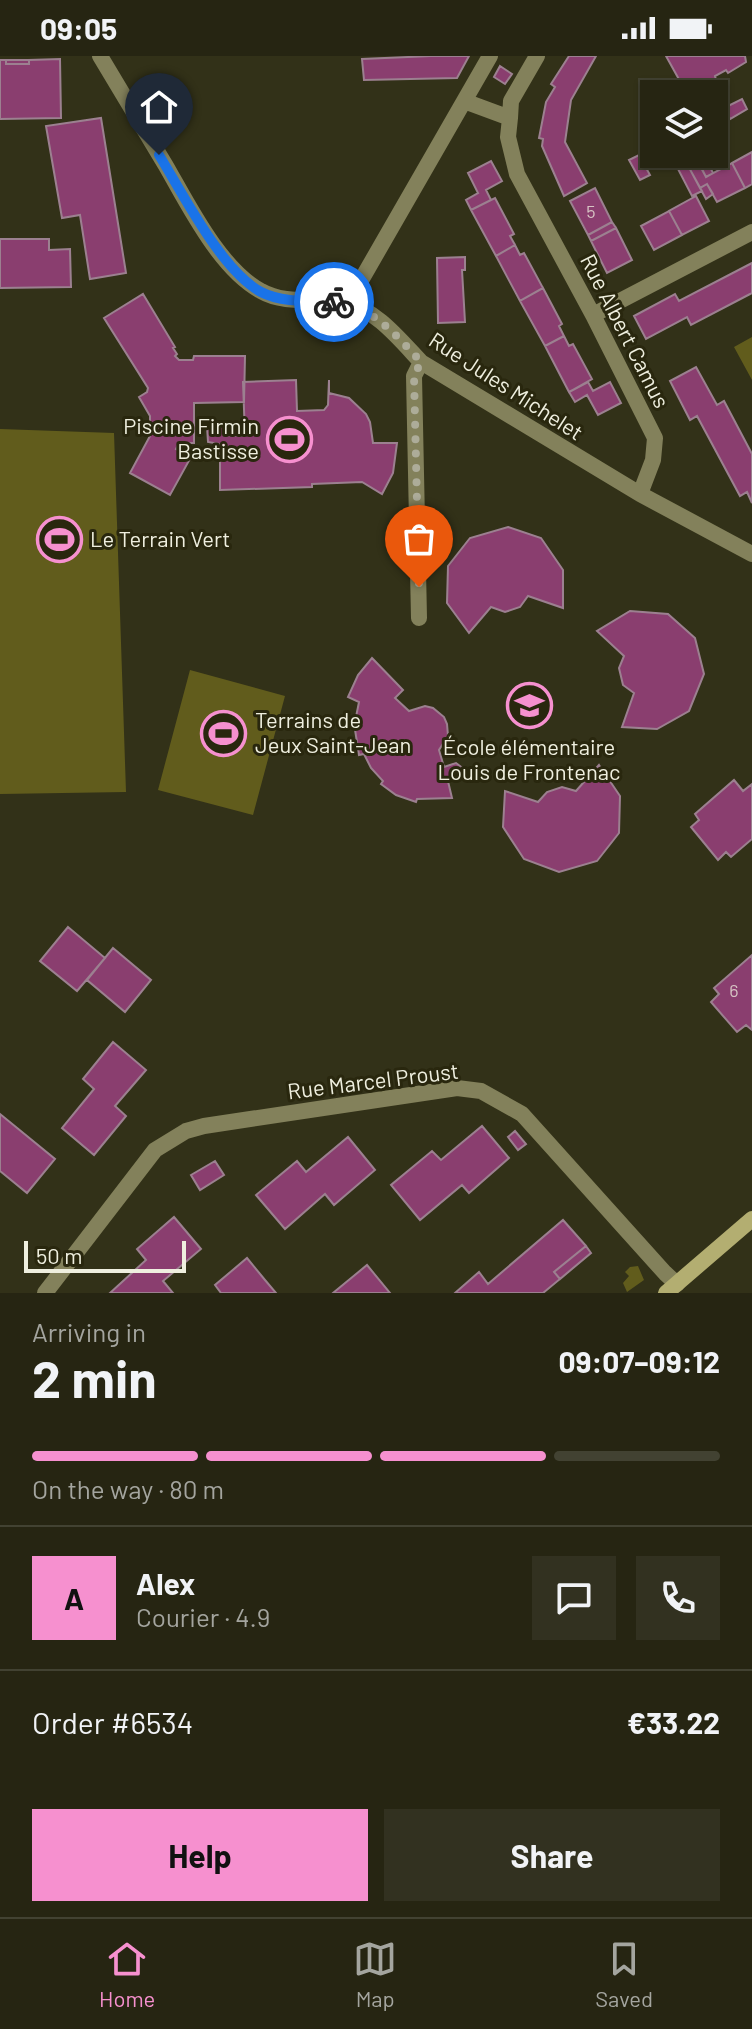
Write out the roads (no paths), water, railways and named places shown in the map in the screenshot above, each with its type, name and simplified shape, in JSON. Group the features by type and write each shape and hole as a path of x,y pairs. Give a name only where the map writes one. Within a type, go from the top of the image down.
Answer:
{"street":[{"name":"Rue Jules Michelet","path":"100,56 188,204 239,276 263,293 282,298 348,303 373,316 421,362 640,494"},
{"path":"348,303 490,56"},
{"path":"464,101 510,118 511,101 537,56"},
{"name":"Rue Albert Camus","path":"510,118 508,137 517,174 655,438 653,460 640,494"},
{"path":"593,315 752,232"},
{"path":"419,618 414,376 421,362"},
{"path":"640,494 752,554"},
{"name":"Rue Marcel Proust","path":"45,1293 155,1150 186,1131 457,1088 481,1091 522,1114 665,1273 672,1288"},
{"path":"672,1288 752,1219"}],"place":[{"name":"Piscine Firmin Bastisse","path":"290,439"},
{"name":"Le Terrain Vert","path":"59,539"},
{"name":"École élémentaire Louis de Frontenac","path":"529,706"},
{"name":"Terrains de Jeux Saint-Jean","path":"224,733"}]}
